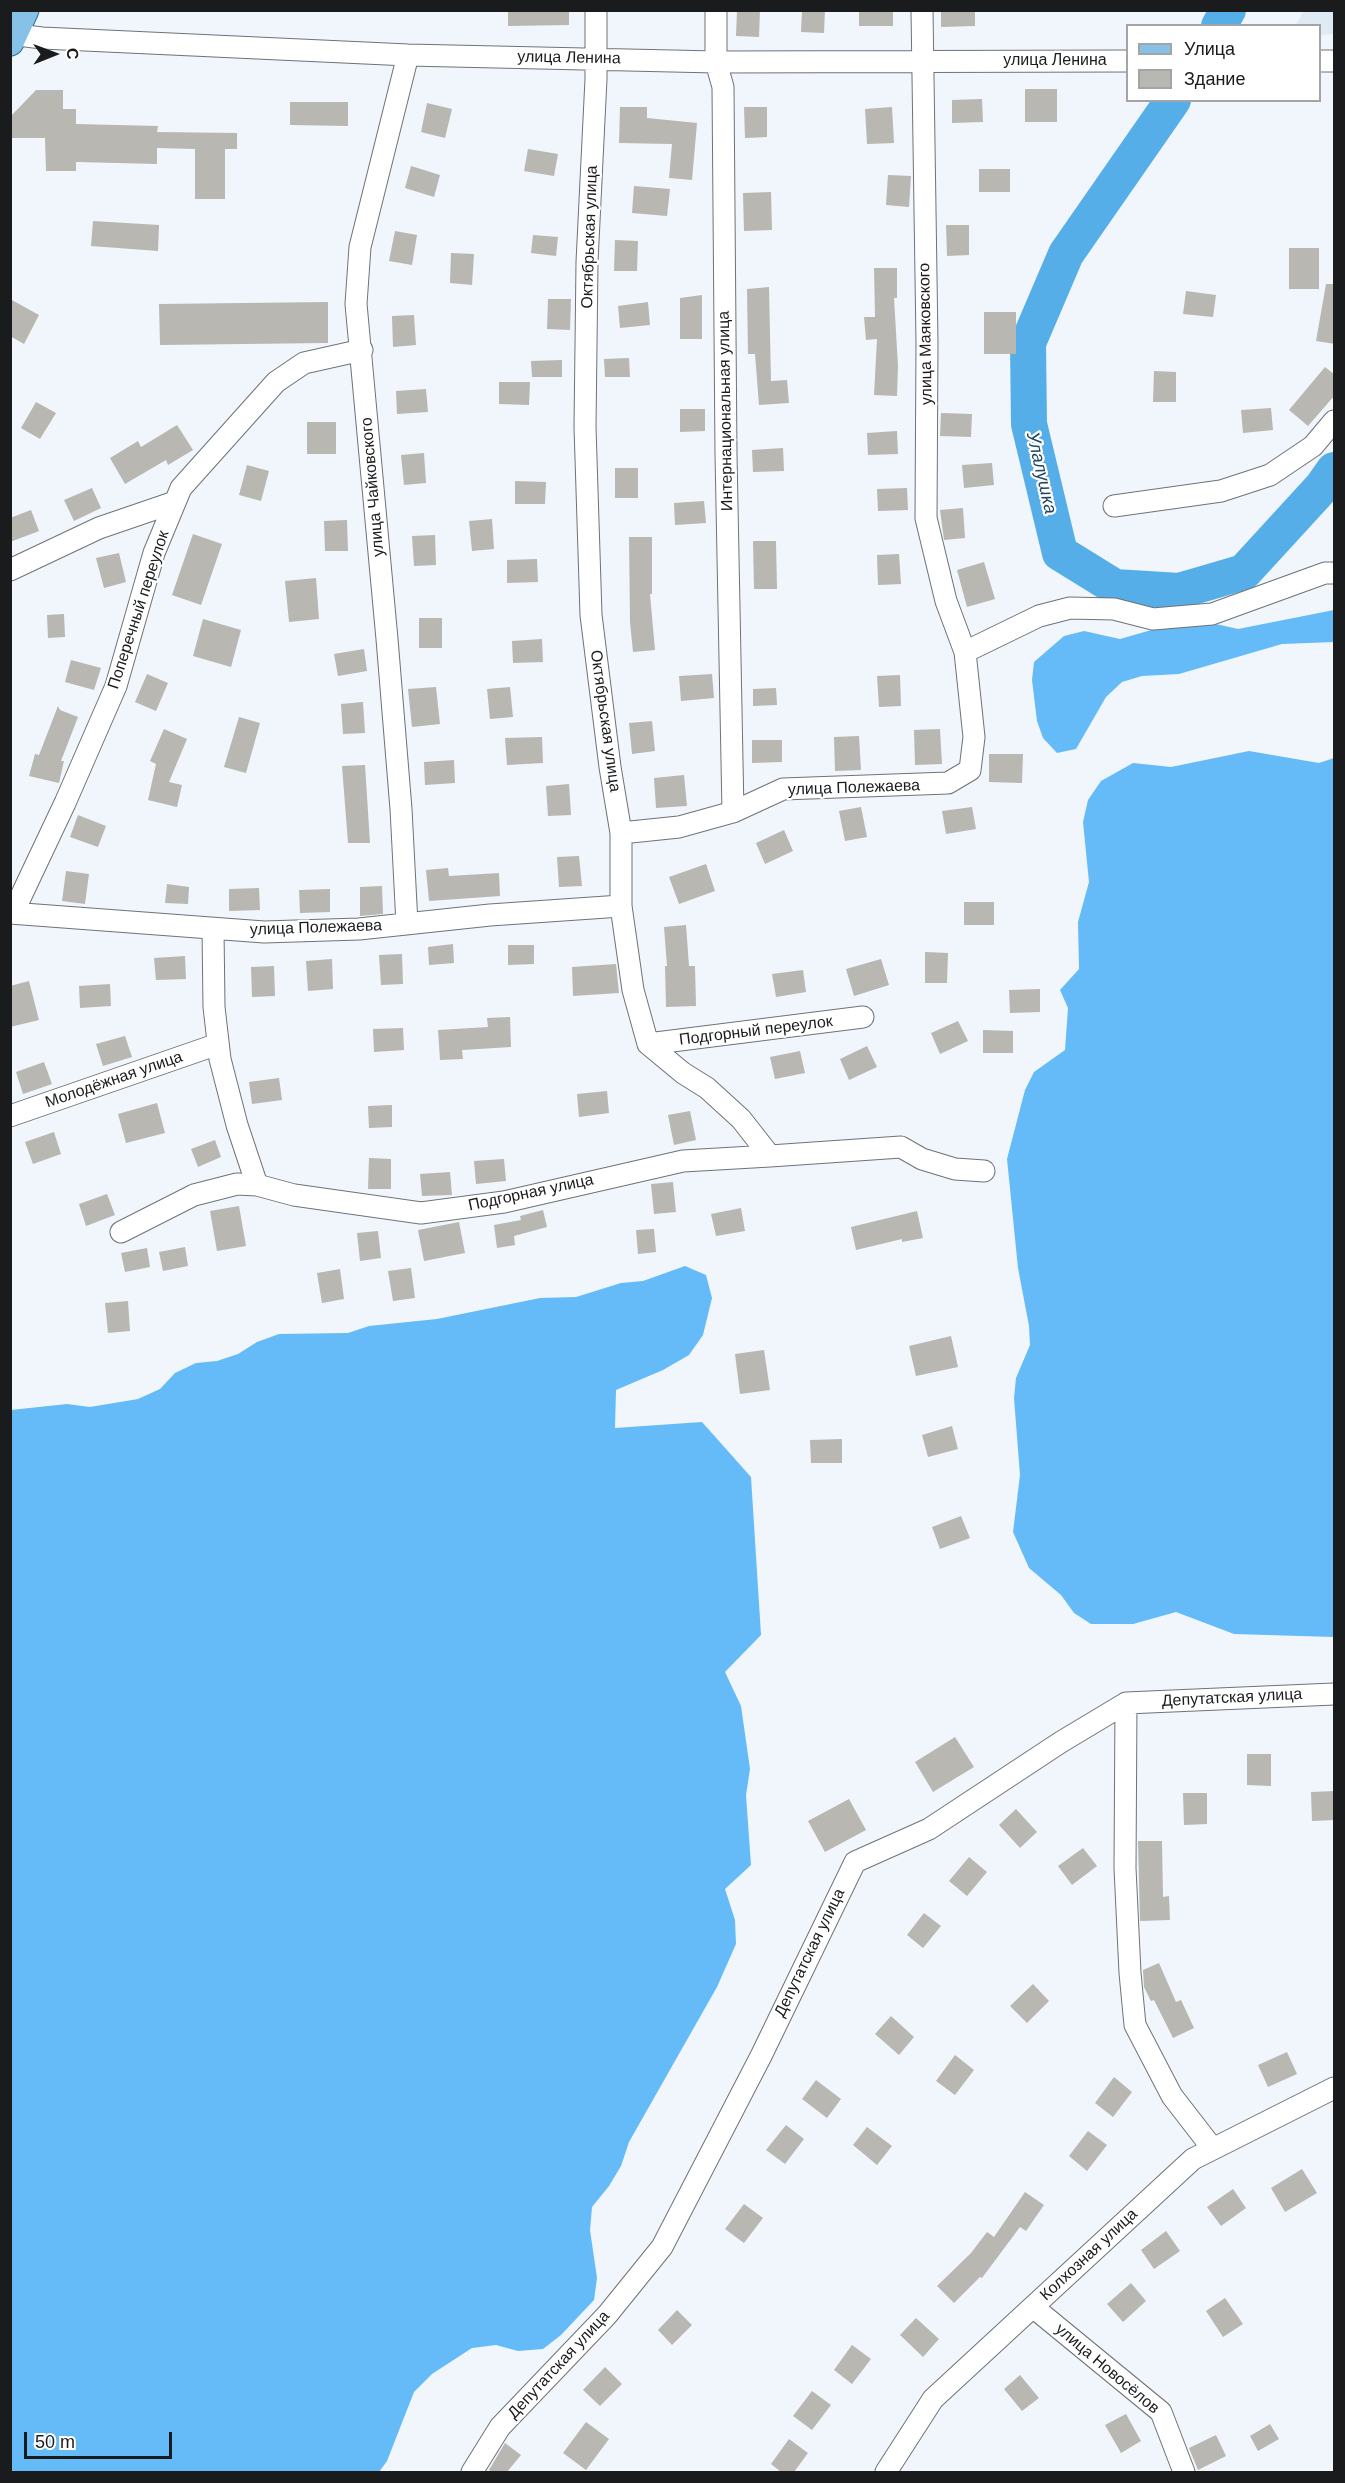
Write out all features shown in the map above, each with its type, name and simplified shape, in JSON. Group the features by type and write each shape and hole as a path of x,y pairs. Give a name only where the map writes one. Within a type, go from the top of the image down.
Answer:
{"street":[{"name":"Октябрьская улица","path":"596,10 587,262 585,427 591,615 610,767 621,834 621,906 633,990 648,1044"},
{"name":"Интернациональная улица","path":"716,10 716,62 723,87 726,466 733,812"},
{"name":"улица Маяковского","path":"922,10 927,343 926,518 946,601 966,652"},
{"name":"улица Ленина","path":"15,30 408,55 716,62 1126,61"},
{"name":"улица Чайковского","path":"407,924 401,809 362,350 356,304 360,247 408,55"},
{"name":"Поперечный переулок","path":"12,913 116,686 154,553 181,488 276,382 304,363 362,350"},
{"path":"1114,506 1221,491 1270,475 1313,446 1335,421"},
{"path":"10,570 99,528 175,502"},
{"path":"966,652 1039,616 1070,609 1114,609 1153,619 1212,614 1324,573 1335,573"},
{"name":"улица Полежаева","path":"621,834 679,826 733,812 783,789 948,783 970,770 974,737 966,652"},
{"name":"улица Полежаева","path":"12,913 276,932 358,929 621,906"},
{"path":"213,929 214,1007 220,1059 237,1125 257,1185"},
{"name":"Подгорный переулок","path":"648,1044 863,1017"},
{"name":"Молодёжная улица","path":"10,1116 218,1044"},
{"path":"648,1044 683,1073 707,1088 741,1119 770,1156 900,1147 922,1159 955,1169 984,1171"},
{"name":"Подгорная улица","path":"121,1232 194,1195 237,1184 257,1185 294,1195 421,1213 504,1202 683,1161 770,1156"},
{"name":"Депутатская улица","path":"472,2472 500,2427 607,2314 662,2247 761,2056 855,1862 929,1828 1061,1742 1126,1703 1335,1694"},
{"path":"1126,1703 1125,1868 1135,2025 1172,2096 1214,2149"},
{"name":"Колхозная улица","path":"886,2472 933,2399 1193,2159 1335,2088"},
{"name":"улица Новосёлов","path":"1033,2307 1161,2412 1184,2472"}],"shaded area":[{"path":"1304,10 1334,11 1334,34 1321,35 1321,24 1297,24"},
{"path":"1334,610 1334,642 1282,644 1179,674 1142,676 1122,682 1106,697 1076,749 1057,753 1043,738 1037,721 1032,680 1034,662 1064,636 1084,631 1120,639 1176,623 1198,620 1238,629"},
{"path":"1249,751 1319,763 1334,758 1334,1637 1234,1634 1176,1612 1133,1624 1091,1624 1074,1613 1061,1595 1029,1568 1013,1532 1020,1475 1014,1398 1016,1378 1030,1345 1029,1326 1018,1268 1007,1159 1025,1090 1034,1072 1065,1050 1068,1008 1060,990 1079,969 1078,922 1089,882 1083,822 1088,800 1101,781 1133,763 1171,767"},
{"path":"685,1266 706,1275 712,1298 703,1335 689,1355 663,1370 616,1390 615,1428 702,1422 751,1477 761,1635 725,1672 741,1706 750,1769 746,1795 751,1865 725,1889 735,1920 736,1944 717,1987 629,2142 621,2166 592,2207 590,2230 597,2278 594,2300 561,2335 543,2349 518,2351 496,2345 472,2348 432,2374 414,2392 387,2461 379,2472 11,2472 11,1410 67,1404 90,1407 138,1399 160,1389 175,1373 196,1363 217,1361 238,1354 257,1342 279,1334 348,1333 369,1326 437,1319 540,1298 576,1297 621,1283 643,1281"}],"building":[{"path":"508,10 569,10 569,25 508,26"},
{"path":"737,10 760,10 759,37 736,36"},
{"path":"802,10 825,10 824,33 801,32"},
{"path":"859,10 893,10 893,26 859,26"},
{"path":"941,10 975,10 975,26 941,27"},
{"path":"1025,89 1057,89 1057,122 1025,122"},
{"path":"36,90 63,90 63,109 76,109 76,124 158,126 157,132 237,133 237,149 225,149 225,199 195,199 195,149 157,148 157,164 76,162 76,171 46,171 45,138 10,138 10,117"},
{"path":"982,99 983,122 952,123 952,100"},
{"path":"290,102 348,102 348,126 290,125"},
{"path":"427,103 452,109 445,138 421,132"},
{"path":"620,107 647,107 647,118 697,123 692,180 669,178 672,144 619,143"},
{"path":"744,107 767,107 767,137 745,138"},
{"path":"892,107 894,143 867,144 865,109"},
{"path":"528,149 558,154 554,176 524,171"},
{"path":"411,166 440,175 434,197 405,188"},
{"path":"979,169 1010,169 1010,192 979,192"},
{"path":"888,175 911,176 909,207 886,205"},
{"path":"634,186 670,189 667,216 632,213"},
{"path":"771,192 772,230 744,231 743,193"},
{"path":"93,221 159,225 158,251 91,246"},
{"path":"946,225 969,225 969,255 947,256"},
{"path":"395,231 417,235 412,265 389,261"},
{"path":"533,235 558,237 556,256 531,253"},
{"path":"615,240 638,241 637,271 614,271"},
{"path":"1289,248 1319,248 1319,289 1289,289"},
{"path":"451,253 474,254 472,285 450,283"},
{"path":"874,268 897,268 897,298 894,298 898,366 897,396 874,395 877,339 866,340 864,317 875,317"},
{"path":"1326,284 1335,284 1335,344 1316,341"},
{"path":"769,287 771,381 787,380 789,403 759,405 755,354 748,354 747,289"},
{"path":"1186,291 1216,295 1213,317 1183,314"},
{"path":"702,295 702,339 680,339 680,298"},
{"path":"10,299 39,315 24,344 10,336"},
{"path":"548,299 571,299 570,330 547,329"},
{"path":"328,302 328,343 160,345 159,304"},
{"path":"648,302 650,325 620,328 618,306"},
{"path":"984,312 1016,312 1016,354 984,354"},
{"path":"414,315 416,345 393,347 392,316"},
{"path":"629,358 630,377 605,377 604,359"},
{"path":"562,360 562,377 532,377 531,361"},
{"path":"1325,367 1335,375 1335,395 1308,426 1289,410"},
{"path":"1154,371 1176,372 1176,402 1153,402"},
{"path":"499,382 530,382 529,405 499,404"},
{"path":"426,389 428,412 397,414 396,391"},
{"path":"36,402 56,413 40,439 21,428"},
{"path":"1271,408 1273,430 1243,433 1241,410"},
{"path":"680,409 705,409 705,431 680,432"},
{"path":"941,413 972,414 971,437 940,436"},
{"path":"307,422 336,422 336,454 307,454"},
{"path":"177,425 193,450 168,465 166,460 125,484 110,458 138,441 141,447"},
{"path":"897,431 898,454 868,455 867,433"},
{"path":"783,448 784,471 753,472 752,450"},
{"path":"424,453 426,483 404,485 401,455"},
{"path":"992,463 994,485 964,488 962,465"},
{"path":"247,465 269,471 261,501 239,495"},
{"path":"615,468 638,468 638,498 615,498"},
{"path":"515,481 546,482 545,504 515,504"},
{"path":"92,488 101,508 74,521 64,500"},
{"path":"907,488 908,510 878,511 877,489"},
{"path":"704,501 706,523 675,525 674,503"},
{"path":"963,508 965,538 944,540 940,510"},
{"path":"31,510 39,531 10,542 10,518"},
{"path":"492,519 494,549 472,551 469,521"},
{"path":"347,520 348,551 325,551 324,521"},
{"path":"193,534 222,544 201,605 172,595"},
{"path":"435,535 436,565 414,566 412,536"},
{"path":"629,537 652,537 652,594 650,594 655,650 633,652 630,622"},
{"path":"753,541 776,541 777,589 754,589"},
{"path":"119,553 126,582 104,588 96,558"},
{"path":"899,554 901,584 878,585 877,555"},
{"path":"537,559 538,582 507,583 507,560"},
{"path":"984,562 995,599 967,607 957,570"},
{"path":"316,578 319,619 289,622 285,581"},
{"path":"64,614 65,637 48,638 47,615"},
{"path":"419,618 442,618 442,648 419,648"},
{"path":"203,619 241,630 231,667 193,656"},
{"path":"542,639 543,662 513,663 512,641"},
{"path":"364,649 367,671 338,676 334,654"},
{"path":"71,660 101,668 94,690 65,682"},
{"path":"147,674 168,683 156,711 135,702"},
{"path":"712,674 714,698 681,701 679,676"},
{"path":"900,675 901,706 879,707 877,676"},
{"path":"436,687 440,724 412,727 408,689"},
{"path":"510,687 513,717 490,719 487,689"},
{"path":"776,688 777,705 753,706 753,689"},
{"path":"363,702 365,733 343,734 341,704"},
{"path":"58,706 60,710 78,717 61,761 64,761 59,783 29,776 35,754 39,755"},
{"path":"239,717 260,723 246,773 224,767"},
{"path":"652,721 655,751 632,754 629,723"},
{"path":"164,729 187,739 169,782 182,785 177,807 148,800 156,764 150,761"},
{"path":"940,729 942,764 915,765 914,730"},
{"path":"859,736 861,770 835,771 834,737"},
{"path":"542,737 543,763 507,765 505,738"},
{"path":"752,740 782,740 782,762 752,763"},
{"path":"989,754 1023,754 1022,783 989,782"},
{"path":"454,760 455,783 425,785 424,762"},
{"path":"365,765 370,843 348,843 342,766"},
{"path":"684,775 687,806 656,808 654,778"},
{"path":"569,784 571,815 548,816 546,786"},
{"path":"861,807 867,837 845,841 839,811"},
{"path":"972,807 976,829 946,834 942,811"},
{"path":"78,815 106,826 98,847 70,837"},
{"path":"784,830 793,851 765,864 756,843"},
{"path":"579,856 582,886 559,887 557,857"},
{"path":"706,864 715,891 679,904 669,877"},
{"path":"448,868 449,876 499,873 500,896 429,901 426,870"},
{"path":"66,871 89,874 85,904 62,901"},
{"path":"167,884 189,887 188,904 165,903"},
{"path":"382,886 383,914 360,916 360,887"},
{"path":"259,888 260,910 229,911 229,889"},
{"path":"330,889 330,912 300,913 299,890"},
{"path":"964,902 994,902 994,925 964,925"},
{"path":"686,925 689,966 695,966 696,1006 666,1007 665,966 667,966 664,927"},
{"path":"453,944 454,963 429,965 428,947"},
{"path":"508,945 534,945 534,964 508,965"},
{"path":"925,952 948,953 947,983 925,983"},
{"path":"402,954 403,984 381,985 379,955"},
{"path":"185,956 186,979 156,980 154,958"},
{"path":"332,959 333,989 308,991 306,961"},
{"path":"881,959 889,985 854,996 846,969"},
{"path":"616,964 619,993 573,996 572,967"},
{"path":"274,966 275,996 252,997 251,967"},
{"path":"803,970 806,992 776,997 772,974"},
{"path":"29,981 39,1020 10,1027 10,986"},
{"path":"110,984 111,1006 80,1008 79,986"},
{"path":"1040,989 1040,1012 1010,1013 1009,990"},
{"path":"510,1017 511,1047 462,1050 463,1059 440,1060 438,1030 488,1027 487,1018"},
{"path":"958,1021 968,1041 940,1054 931,1033"},
{"path":"403,1028 404,1050 374,1052 373,1029"},
{"path":"983,1030 1013,1031 1013,1053 983,1053"},
{"path":"125,1036 132,1057 103,1066 96,1044"},
{"path":"867,1046 877,1067 849,1080 840,1059"},
{"path":"800,1051 805,1073 775,1079 770,1057"},
{"path":"44,1062 52,1084 23,1094 16,1072"},
{"path":"279,1078 282,1100 252,1104 249,1082"},
{"path":"607,1091 609,1113 579,1117 577,1094"},
{"path":"157,1103 165,1133 126,1143 118,1114"},
{"path":"392,1105 392,1127 369,1128 368,1106"},
{"path":"690,1111 696,1140 674,1145 668,1115"},
{"path":"54,1132 61,1154 33,1164 25,1142"},
{"path":"215,1140 221,1157 198,1167 191,1149"},
{"path":"369,1158 391,1159 391,1189 368,1189"},
{"path":"504,1159 506,1181 476,1184 474,1161"},
{"path":"450,1172 452,1195 422,1196 420,1174"},
{"path":"673,1182 676,1212 654,1214 651,1184"},
{"path":"107,1194 115,1215 86,1226 79,1204"},
{"path":"239,1206 246,1246 217,1251 210,1211"},
{"path":"741,1208 745,1231 716,1236 711,1214"},
{"path":"543,1210 547,1227 514,1236 515,1245 497,1248 494,1225 521,1220 520,1216"},
{"path":"917,1211 923,1238 902,1242 902,1239 856,1250 851,1227"},
{"path":"459,1222 465,1253 424,1261 418,1230"},
{"path":"654,1229 656,1252 638,1254 636,1230"},
{"path":"378,1231 381,1258 360,1261 357,1233"},
{"path":"185,1247 188,1266 163,1271 159,1252"},
{"path":"147,1248 150,1267 125,1272 121,1253"},
{"path":"411,1268 415,1298 393,1301 388,1271"},
{"path":"340,1269 344,1299 322,1303 317,1273"},
{"path":"128,1301 130,1331 108,1333 105,1303"},
{"path":"951,1336 958,1367 916,1376 909,1346"},
{"path":"764,1350 770,1390 740,1394 735,1354"},
{"path":"952,1426 958,1449 928,1457 922,1435"},
{"path":"842,1439 842,1463 811,1463 810,1440"},
{"path":"961,1516 970,1538 940,1549 932,1527"},
{"path":"955,1737 974,1767 933,1792 915,1762"},
{"path":"1247,1754 1271,1754 1271,1786 1247,1785"},
{"path":"1335,1791 1335,1820 1312,1821 1311,1792"},
{"path":"1183,1793 1207,1793 1207,1824 1184,1825"},
{"path":"849,1799 866,1830 825,1852 808,1821"},
{"path":"1016,1809 1037,1832 1020,1848 999,1825"},
{"path":"1138,1841 1162,1841 1163,1897 1169,1896 1170,1920 1140,1921"},
{"path":"1083,1848 1097,1866 1072,1885 1058,1866"},
{"path":"969,1857 987,1872 967,1896 949,1881"},
{"path":"924,1913 941,1926 923,1948 907,1935"},
{"path":"1159,1963 1176,2002 1181,2000 1194,2028 1173,2038 1154,2000 1151,2001 1144,1987 1143,1970"},
{"path":"1033,1984 1049,2001 1027,2023 1010,2006"},
{"path":"891,2016 914,2037 899,2055 875,2034"},
{"path":"1287,2052 1297,2074 1268,2087 1258,2065"},
{"path":"955,2055 974,2070 955,2095 936,2081"},
{"path":"1114,2077 1132,2092 1113,2117 1095,2103"},
{"path":"816,2080 841,2099 827,2118 802,2099"},
{"path":"786,2125 804,2139 785,2164 766,2150"},
{"path":"867,2127 892,2146 877,2165 853,2145"},
{"path":"1088,2131 1107,2145 1087,2171 1069,2156"},
{"path":"1302,2169 1317,2193 1285,2212 1271,2188"},
{"path":"1233,2189 1246,2208 1221,2226 1207,2207"},
{"path":"1025,2192 1044,2205 1026,2231 1020,2227 982,2278 980,2277 954,2303 937,2286 971,2253 987,2232 994,2237"},
{"path":"744,2204 763,2218 744,2243 725,2229"},
{"path":"1166,2231 1180,2251 1154,2269 1141,2250"},
{"path":"1131,2283 1146,2301 1123,2322 1107,2304"},
{"path":"1225,2298 1243,2324 1223,2337 1206,2311"},
{"path":"677,2310 692,2325 672,2345 658,2330"},
{"path":"916,2318 939,2339 923,2357 900,2335"},
{"path":"852,2345 871,2359 852,2384 834,2370"},
{"path":"605,2367 622,2384 600,2406 583,2390"},
{"path":"1020,2375 1039,2398 1022,2411 1004,2389"},
{"path":"812,2391 831,2405 812,2430 793,2416"},
{"path":"1126,2414 1141,2441 1121,2453 1105,2425"},
{"path":"586,2422 609,2439 586,2470 563,2453"},
{"path":"1270,2424 1279,2439 1258,2451 1250,2436"},
{"path":"1216,2435 1226,2456 1198,2470 1189,2448"},
{"path":"789,2439 808,2453 794,2472 781,2472 771,2464"},
{"path":"505,2443 521,2455 507,2472 492,2472 489,2470"}],"waterway":[{"name":"Улалушка","path":"1220,24 1228,10"},
{"name":"Улалушка","path":"1172,102 1066,254 1028,343 1029,424 1060,553 1115,587 1179,591 1244,572 1322,487 1334,470"}]}
